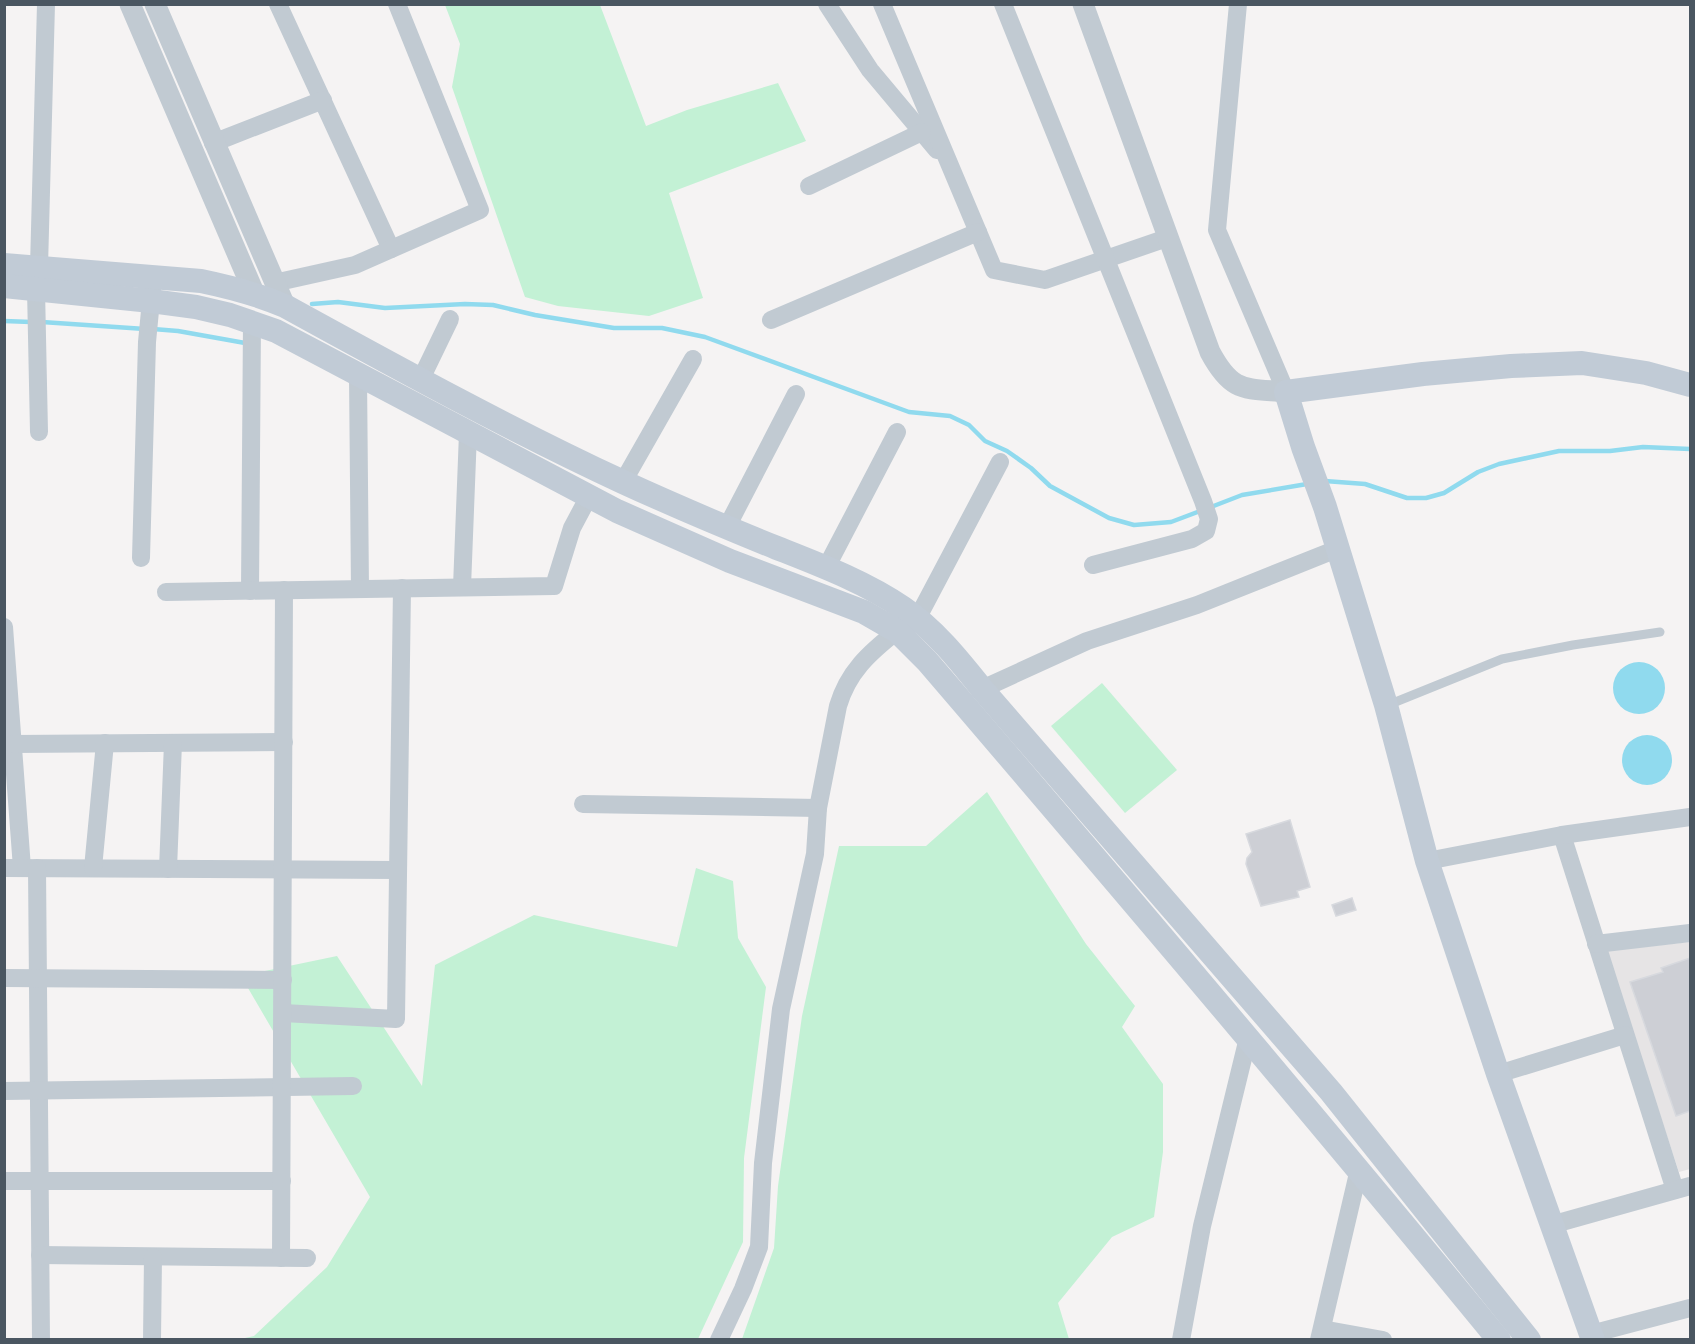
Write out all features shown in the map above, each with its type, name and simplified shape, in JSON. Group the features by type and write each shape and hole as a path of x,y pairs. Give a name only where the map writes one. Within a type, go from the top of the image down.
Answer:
{"main road":[{"path":"4,265 37,288 154,276 264,289 285,306 420,381 623,482 826,568 880,594 917,619 949,648 1331,1092 1529,1340"},
{"path":"4,286 37,288 150,309 214,311 252,321 302,344 358,376 589,496 730,561 864,612 897,632 927,661 1147,917 1499,1340"},
{"path":"1590,1338 1427,861 1386,705 1325,507 1286,392 1423,374 1511,366 1582,363 1646,373 1690,385"},
{"path":"589,496 600,471"},
{"path":"1147,917 1168,903"}],"street":[{"path":"39,432 37,288 46,4"},
{"path":"130,4 191,118 264,289"},
{"path":"278,4 391,249"},
{"path":"264,289 355,266 480,210 398,4"},
{"path":"827,4 870,70 948,163"},
{"path":"882,4 994,270 1046,280 1167,238"},
{"path":"1003,4 1209,519 1206,531 1192,539 1093,565"},
{"path":"1083,4 1210,352 1226,378 1235,385 1286,392 1217,230 1238,4"},
{"path":"159,6 191,118 213,143 264,289"},
{"path":"213,143 322,100"},
{"path":"809,186 922,132"},
{"path":"771,320 978,232"},
{"path":"141,558 147,342 154,276"},
{"path":"420,381 450,319"},
{"path":"250,591 252,321"},
{"path":"623,482 693,359"},
{"path":"358,376 360,589"},
{"path":"727,527 796,394"},
{"path":"826,568 897,432"},
{"path":"462,587 468,434"},
{"path":"917,619 1000,462"},
{"path":"166,592 554,586 572,528 589,496"},
{"path":"982,689 1087,641 1197,605 1337,549"},
{"path":"283,1013 396,1019 402,588"},
{"path":"281,1258 284,590"},
{"path":"4,627 21,868 38,979 41,1340"},
{"path":"719,1340 743,1289 759,1247 763,1163 781,1009 815,854 818,808 843,690 853,672 866,656 897,632"},
{"path":"13,744 284,742"},
{"path":"93,868 105,743"},
{"path":"168,869 173,743"},
{"path":"583,804 818,808"},
{"path":"1427,861 1562,835 1690,817"},
{"path":"1551,1225 1683,1188 1625,1035 1562,835"},
{"path":"21,868 398,870"},
{"path":"1596,944 1690,933"},
{"path":"4,978 283,980"},
{"path":"1498,1074 1625,1035"},
{"path":"1181,1340 1202,1226 1248,1038"},
{"path":"4,1091 353,1086"},
{"path":"1359,1169 1321,1334 1383,1340"},
{"path":"4,1181 282,1181"},
{"path":"40,1256 308,1258"},
{"path":"152,1340 153,1257"},
{"path":"1590,1338 1690,1308"}],"lane":[{"path":"1386,705 1502,659 1573,645 1660,632"}],"shaded area":[{"path":"1690,942 1690,1169 1679,1172 1605,951"}],"green space":[{"path":"445,5 600,5 646,126 687,110 778,83 806,141 669,193 703,298 649,316 558,306 525,297 452,87 460,44"},
{"path":"1102,683 1177,770 1125,813 1051,726"},
{"path":"987,792 1086,944 1135,1006 1122,1027 1163,1084 1163,1152 1154,1217 1112,1237 1058,1303 1069,1339 742,1339 774,1248 778,1186 802,1016 839,846 926,846"},
{"path":"696,868 733,881 738,938 766,987 744,1158 743,1242 698,1339 236,1340 254,1336 327,1267 370,1197 241,976 337,956 422,1086 435,965 534,915 677,947"}],"water":[{"path":"1634,662 1644,662 1658,669 1665,688 1658,707 1644,714 1634,714 1624,710 1617,703 1613,693 1613,683 1617,673 1624,666"},
{"path":"1647,735 1665,742 1672,760 1665,778 1647,785 1629,778 1622,760 1629,742"}],"building":[{"path":"1290,820 1310,887 1297,891 1299,897 1261,906 1246,864 1252,852 1246,834"},
{"path":"1352,898 1356,910 1336,916 1332,905"},
{"path":"1690,958 1690,1111 1676,1116 1630,982 1663,972 1661,968"}],"waterway":[{"path":"312,304 338,302 385,308 493,305 535,315 614,328 662,328 705,337 909,412 950,416 969,425 985,441 1007,451 1031,468 1050,486 1109,518 1134,525 1171,522 1203,510"},
{"path":"4,321 31,322"},
{"path":"42,322 145,329"},
{"path":"153,329 245,343"},
{"path":"1325,481 1365,484 1407,498 1426,498 1444,493 1478,472 1499,464 1559,451 1610,451 1643,447 1690,449"},
{"path":"1211,507 1242,495 1307,484"}]}
